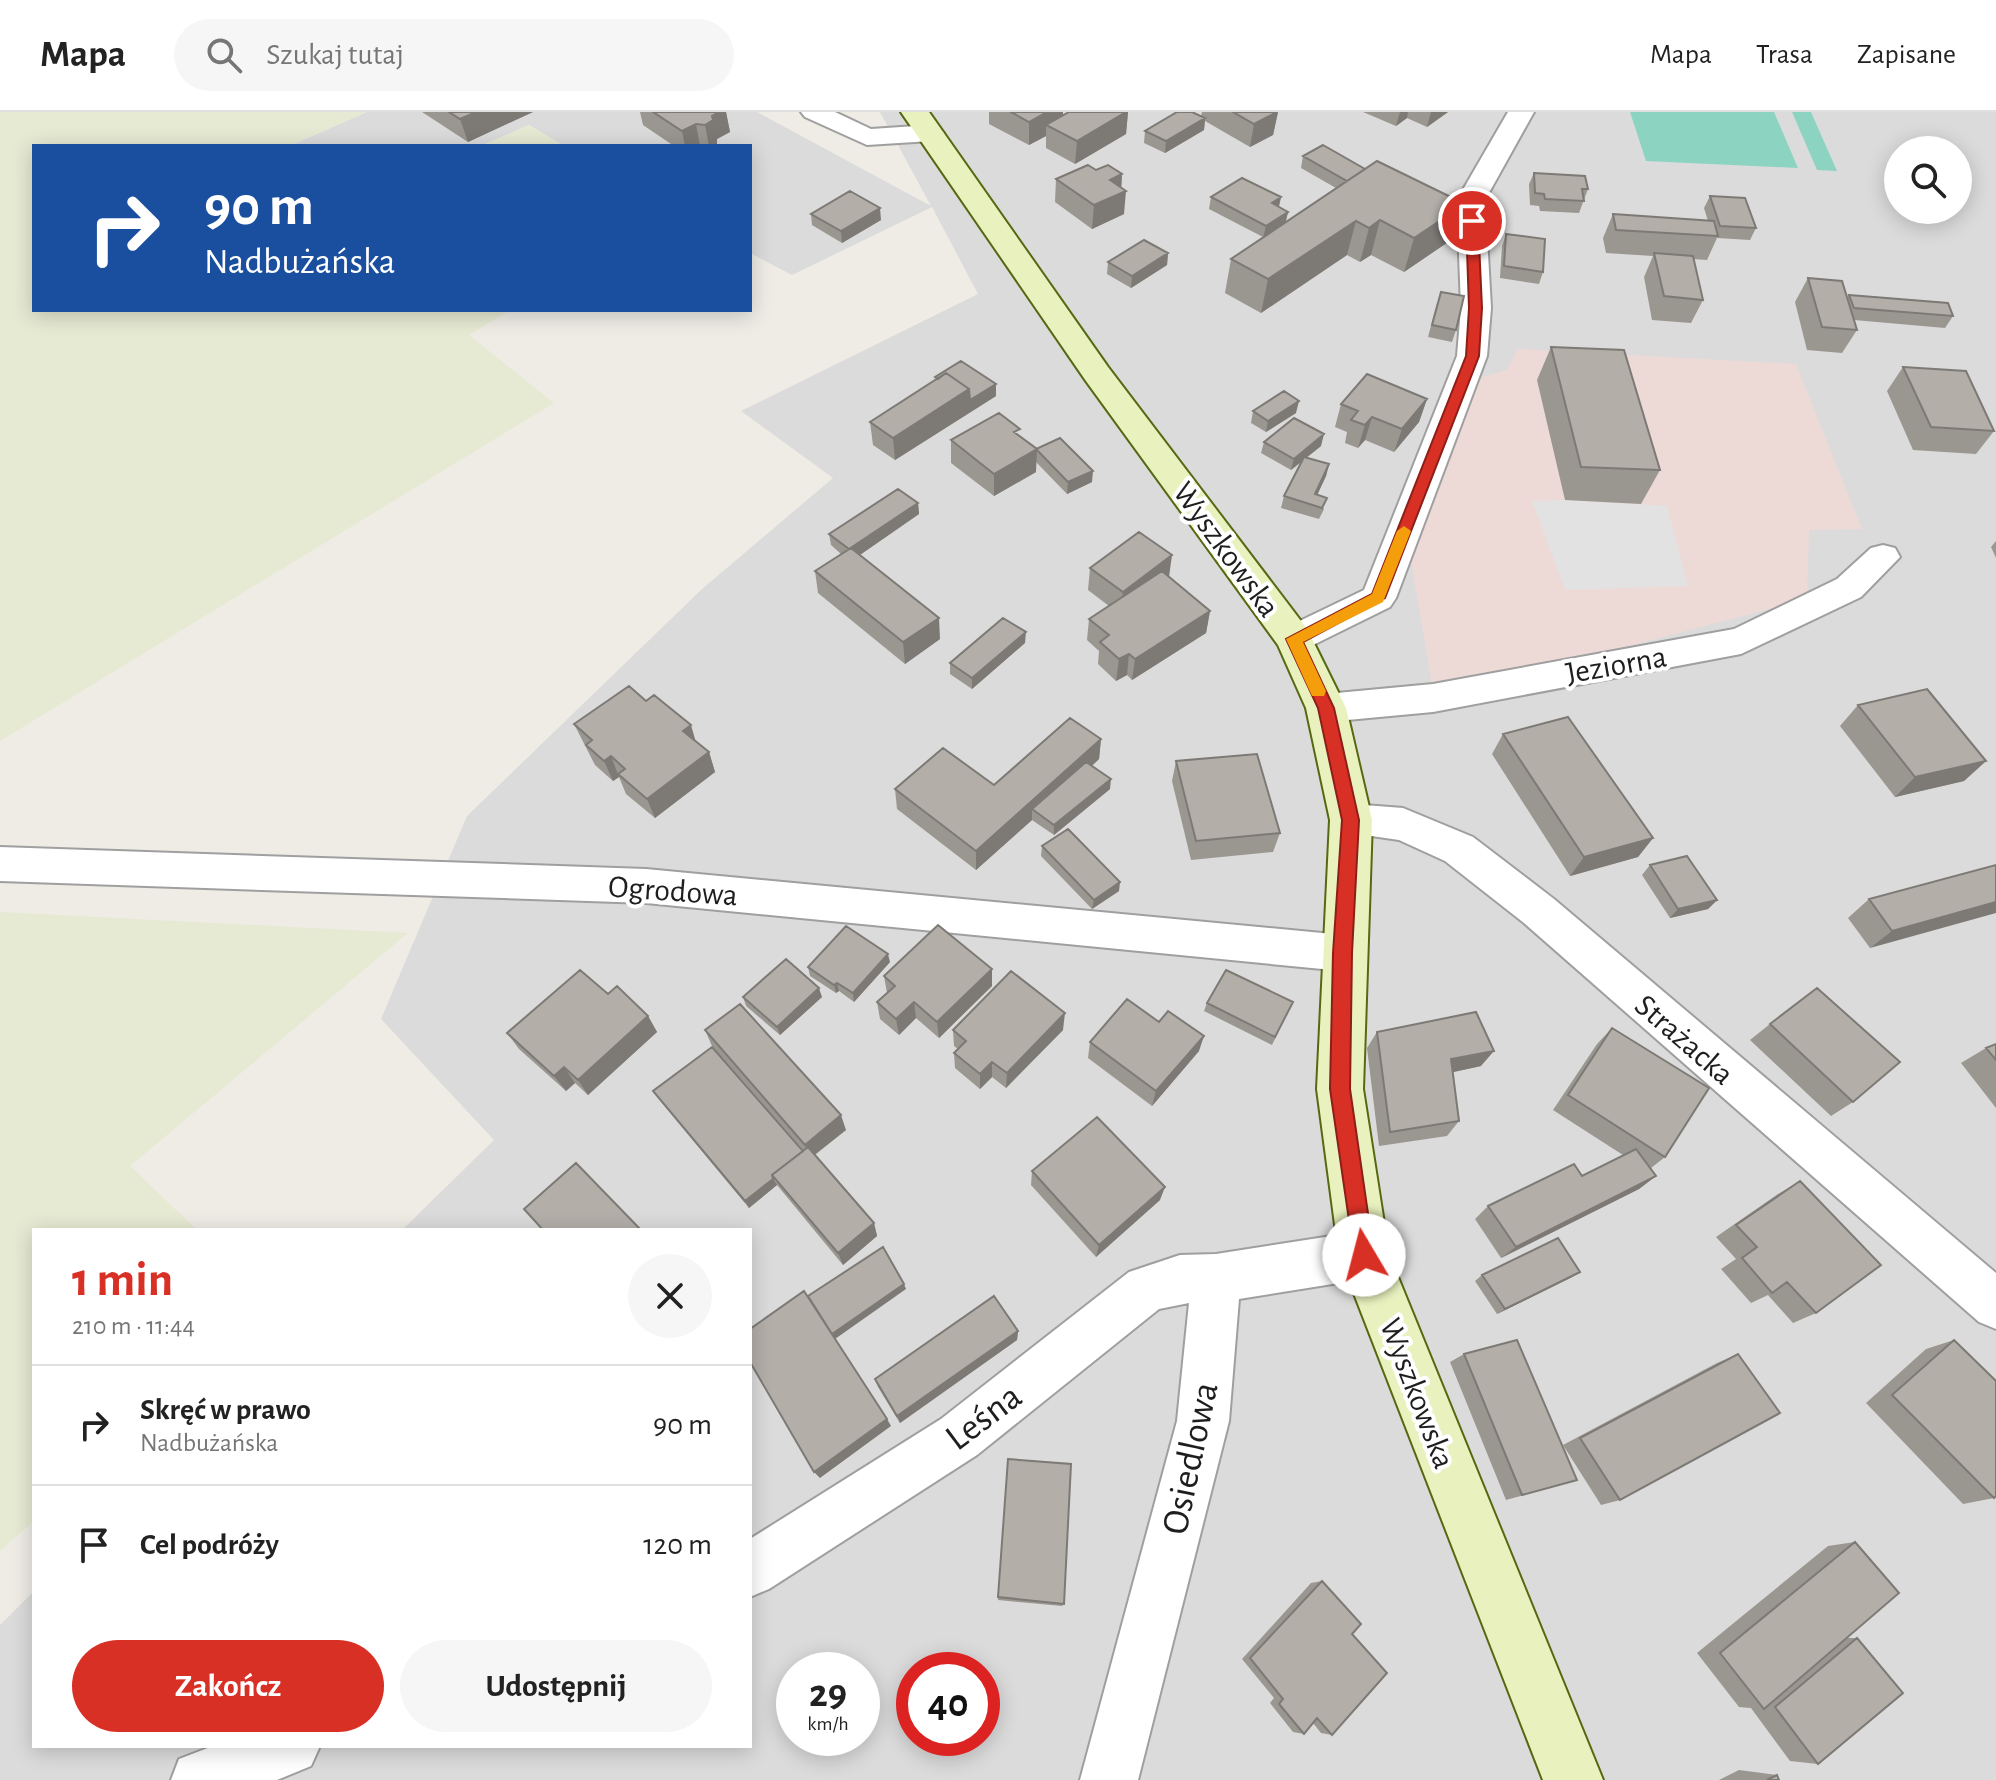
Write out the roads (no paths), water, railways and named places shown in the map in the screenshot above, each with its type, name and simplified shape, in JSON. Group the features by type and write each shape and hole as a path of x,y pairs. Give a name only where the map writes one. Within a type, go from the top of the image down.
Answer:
{"street":[{"path":"814,112 867,137 923,122"},
{"path":"1294,639 1378,598 1472,356 1476,308 1471,200 1521,112"},
{"name":"Wyszkowska","path":"923,122 1097,374 1294,639 1326,708 1351,820 1343,953 1340,1089 1364,1255 1573,1780"},
{"name":"Jeziorna","path":"1326,708 1433,698 1741,641 1849,588 1883,557"},
{"name":"Strażacka","path":"1351,820 1403,824 1459,849 1539,911 1996,1305"},
{"name":"Ogrodowa","path":"0,864 646,886 1343,953"},
{"path":"1216,1278 1364,1255"},
{"name":"Leśna","path":"752,1569 959,1437 1146,1289 1180,1279 1216,1278"},
{"name":"Osiedlowa","path":"1109,1780 1203,1421 1216,1278"},
{"path":"200,1780 286,1748"}]}
